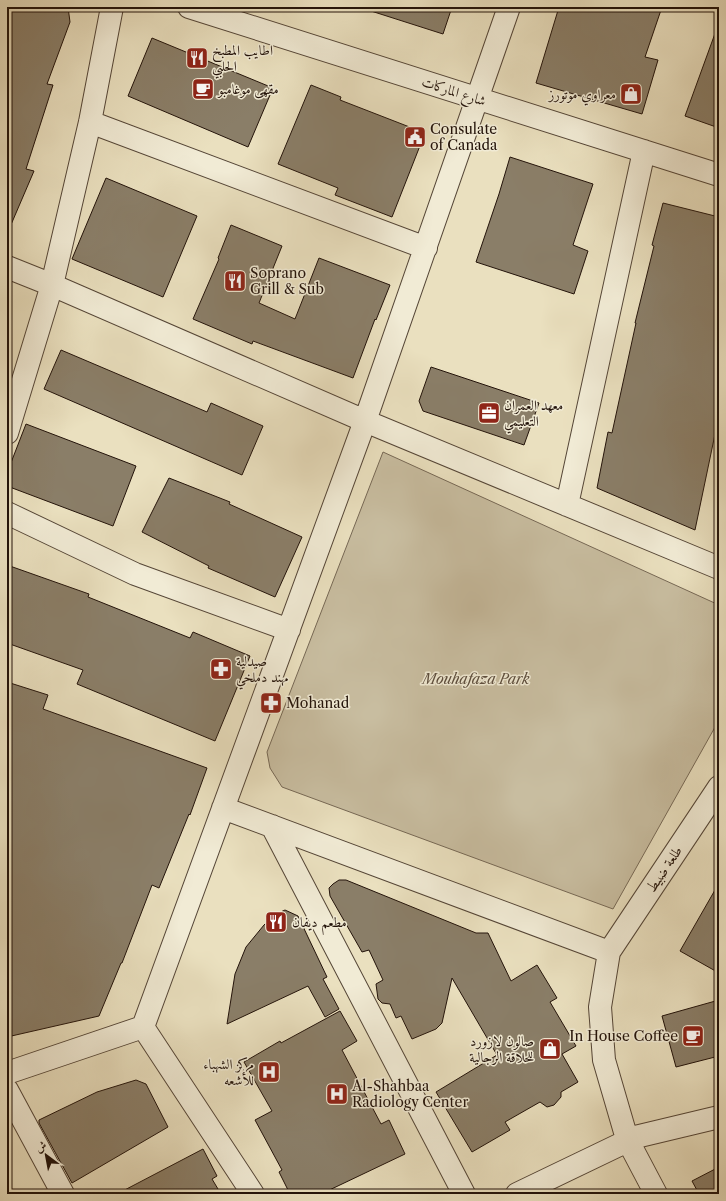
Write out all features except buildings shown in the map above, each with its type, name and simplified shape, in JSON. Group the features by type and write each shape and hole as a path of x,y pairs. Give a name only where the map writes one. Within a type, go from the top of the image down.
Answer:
{"street":[{"path":"7,433 52,285 90,122 112,7"},
{"name":"شارع الماركات","path":"189,7 719,176"},
{"path":"143,1027 365,421 509,7"},
{"path":"90,122 426,248"},
{"path":"567,504 644,151"},
{"path":"7,267 52,285 365,421 719,568"},
{"path":"7,513 135,574 289,630"},
{"name":"طلعة ضبيط","path":"610,952 719,787"},
{"path":"223,808 610,952 600,1006 604,1060 627,1139 656,1194"},
{"path":"272,826 464,1194"},
{"path":"7,1073 143,1027"},
{"path":"143,1027 253,1194"},
{"path":"7,1090 63,1194"},
{"path":"517,1194 622,1144 627,1139 719,1117"}],"green space":[{"name":"Mouhafaza Park","path":"383,452 719,605 719,720 613,909 282,787 270,768 267,752"}],"place":[{"name":"اطايب المطبخ الحلبي","path":"197,58"},
{"name":"مقهى موغامبو","path":"203,89"},
{"name":"معراوي موتورز","path":"631,94"},
{"name":"Consulate of Canada","path":"415,137"},
{"name":"Soprano Grill & Sub","path":"235,281"},
{"name":"معهد العمران التعليمي","path":"489,413"},
{"name":"صيدلية مهند دملخي","path":"221,669"},
{"name":"Mohanad","path":"271,703"},
{"name":"مطعم ديفان","path":"276,922"},
{"name":"In House Coffee","path":"693,1036"},
{"name":"صالون لازورد للحلاقة الرجالية","path":"550,1049"},
{"name":"مركز الشهباء للأشعه","path":"269,1072"},
{"name":"Al-Shahbaa Radiology Center","path":"337,1094"}]}
